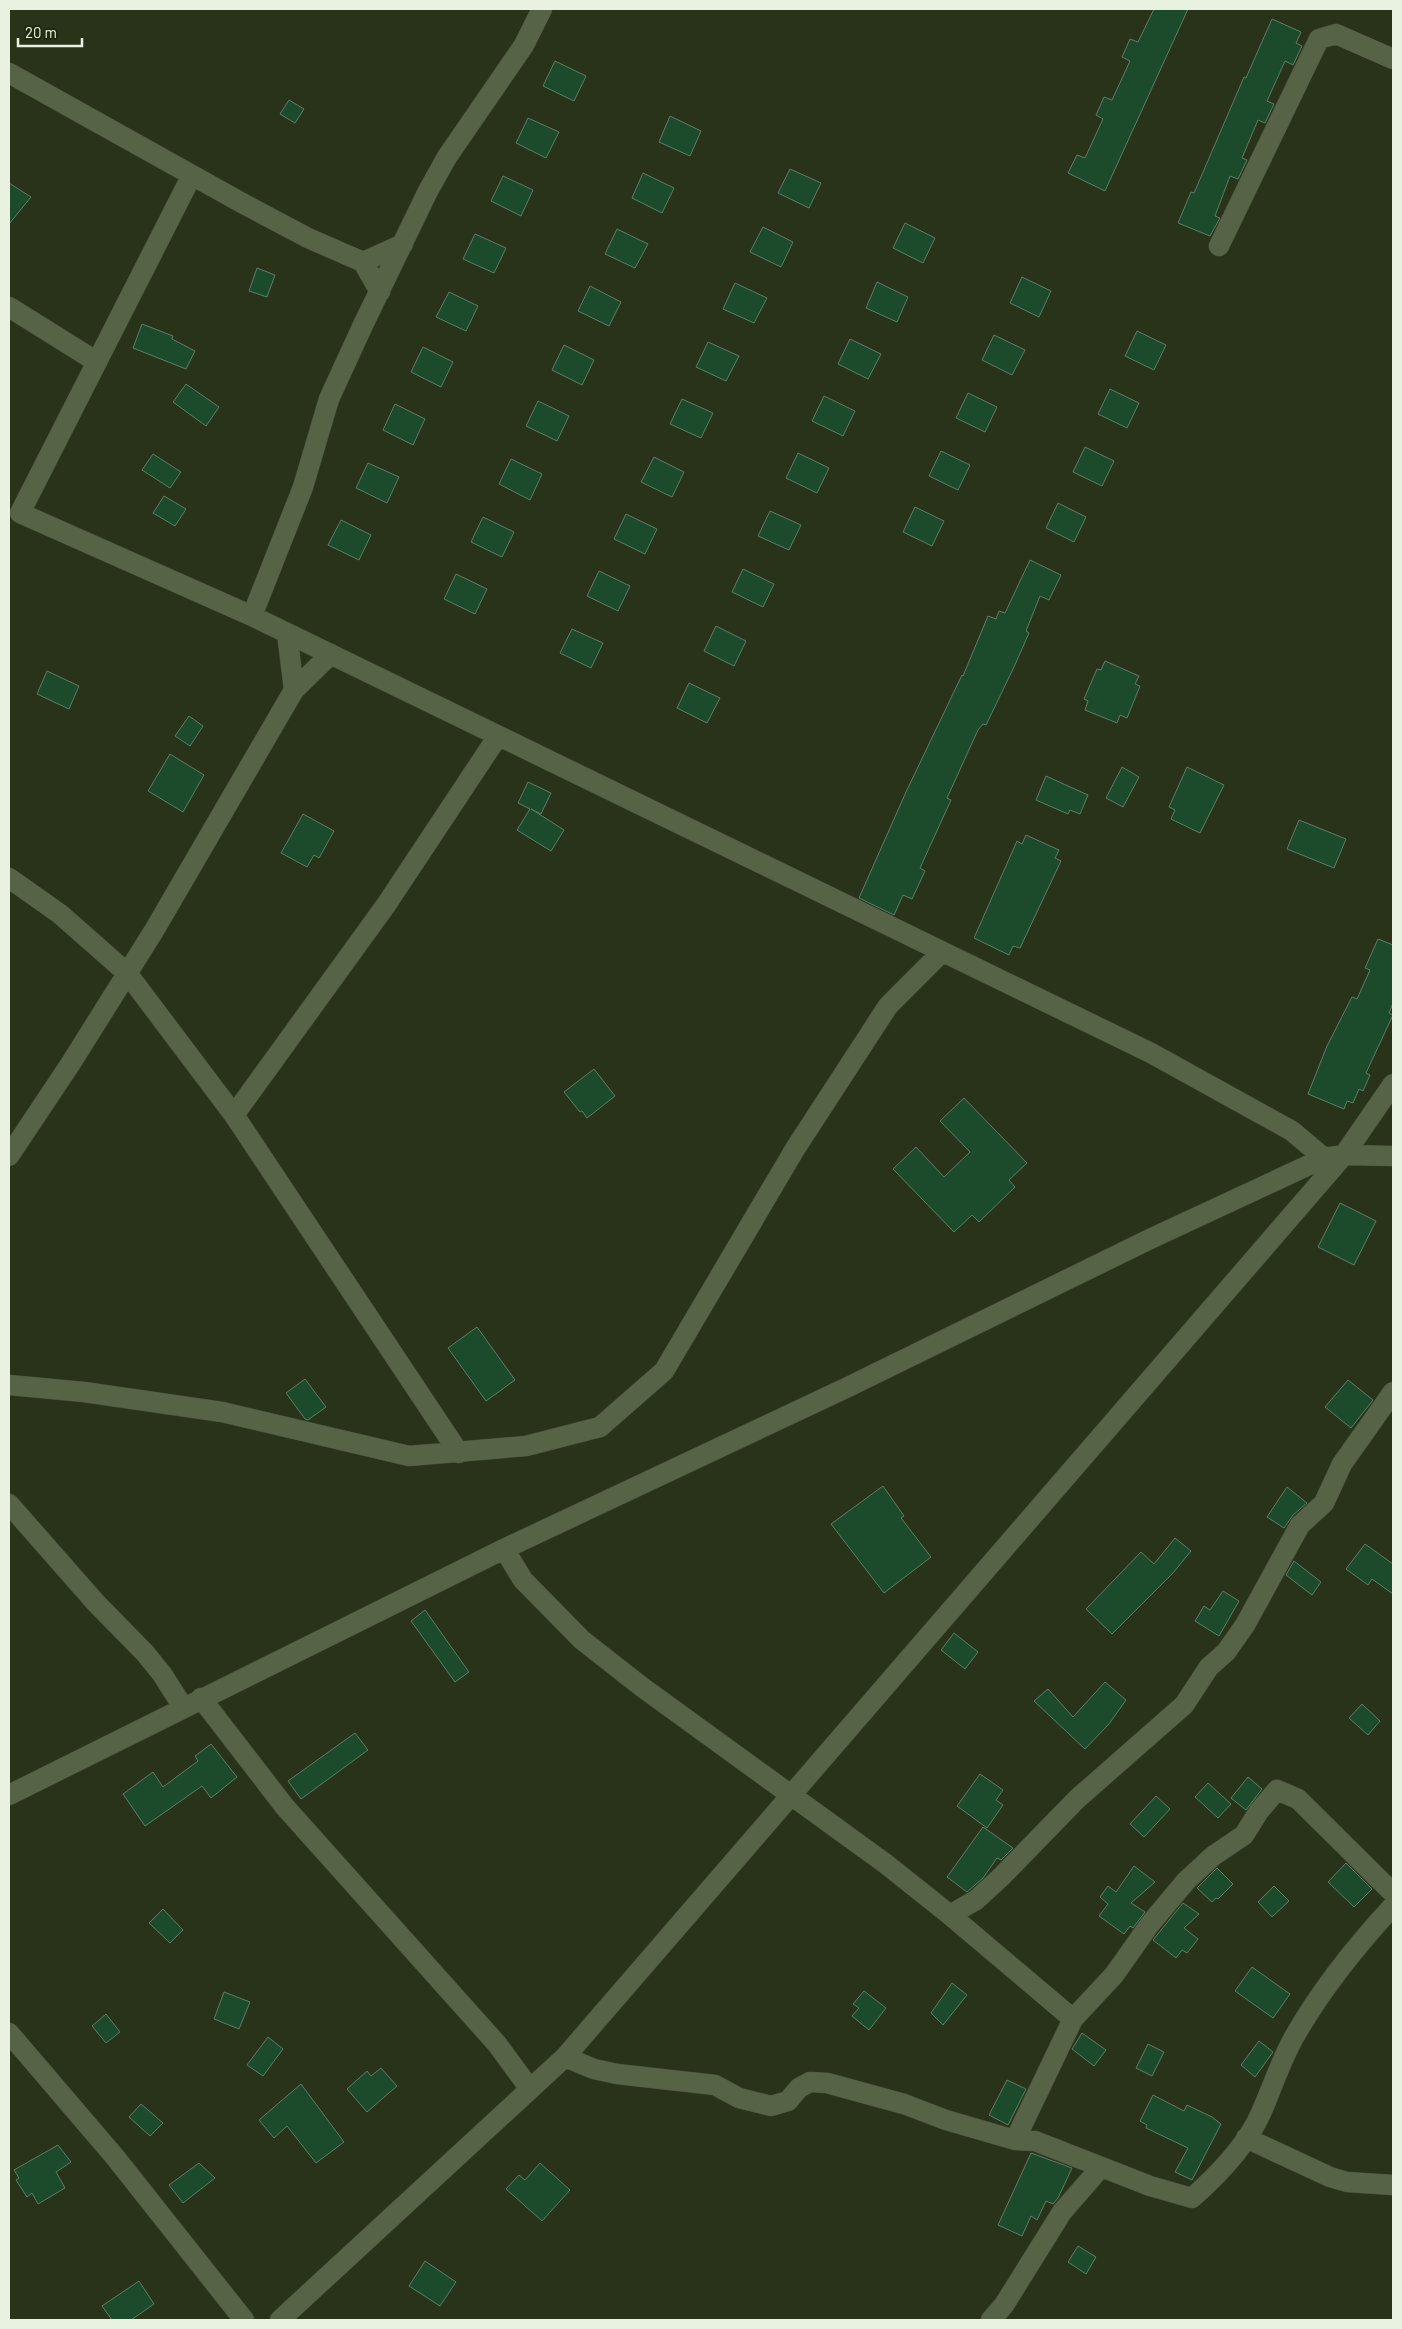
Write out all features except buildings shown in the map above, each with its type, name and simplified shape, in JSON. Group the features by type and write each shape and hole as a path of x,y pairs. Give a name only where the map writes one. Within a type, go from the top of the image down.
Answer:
{"street":[{"path":"252,616 303,487 329,399 428,191 447,157 524,44 542,9"},
{"path":"1220,246 1319,40 1336,34 1393,59"},
{"path":"9,73 308,238 363,262 380,292"},
{"path":"192,175 97,362 14,511 252,616 1151,1053 1334,1156"},
{"path":"363,262 403,244"},
{"path":"9,307 97,362"},
{"path":"287,633 294,690"},
{"path":"9,1156 127,973 222,815 294,690 331,654"},
{"path":"234,1115 386,905 498,736"},
{"path":"9,878 60,914 127,973 234,1115 458,1453"},
{"path":"9,1385 84,1392 222,1412 409,1456 526,1446 600,1427 664,1371 795,1149 888,1006 942,952"},
{"path":"280,2320 565,2057 791,1796 1393,1084"},
{"path":"9,1795 504,1549 848,1387 1150,1239 1334,1156 1393,1156"},
{"path":"950,1915 976,1900 1077,1799 1184,1705 1209,1667 1226,1652 1245,1625 1300,1524 1324,1502 1342,1464 1393,1392"},
{"path":"9,1504 96,1603 145,1653 162,1674 183,1707"},
{"path":"504,1549 523,1580 582,1640 642,1687 857,1843 950,1915 1073,2019"},
{"path":"202,1698 284,1807 497,2044 530,2089"},
{"path":"1014,2140 1073,2019 1114,1975 1150,1924 1186,1881 1213,1856 1244,1836 1259,1811 1277,1790 1298,1799 1393,1894"},
{"path":"565,2057 594,2069 617,2074 715,2085 739,2098 771,2106 788,2101 799,2088 810,2082 827,2083 904,2104 946,2120 1014,2140 1035,2141 1150,2186 1192,2198 1211,2181 1246,2138 1261,2114 1276,2074 1306,2018 1342,1967 1393,1906"},
{"path":"9,2033 115,2157 244,2320"},
{"path":"1246,2138 1330,2177 1347,2182 1393,2186"},
{"path":"992,2320 1004,2305 1062,2212 1101,2167"}]}
